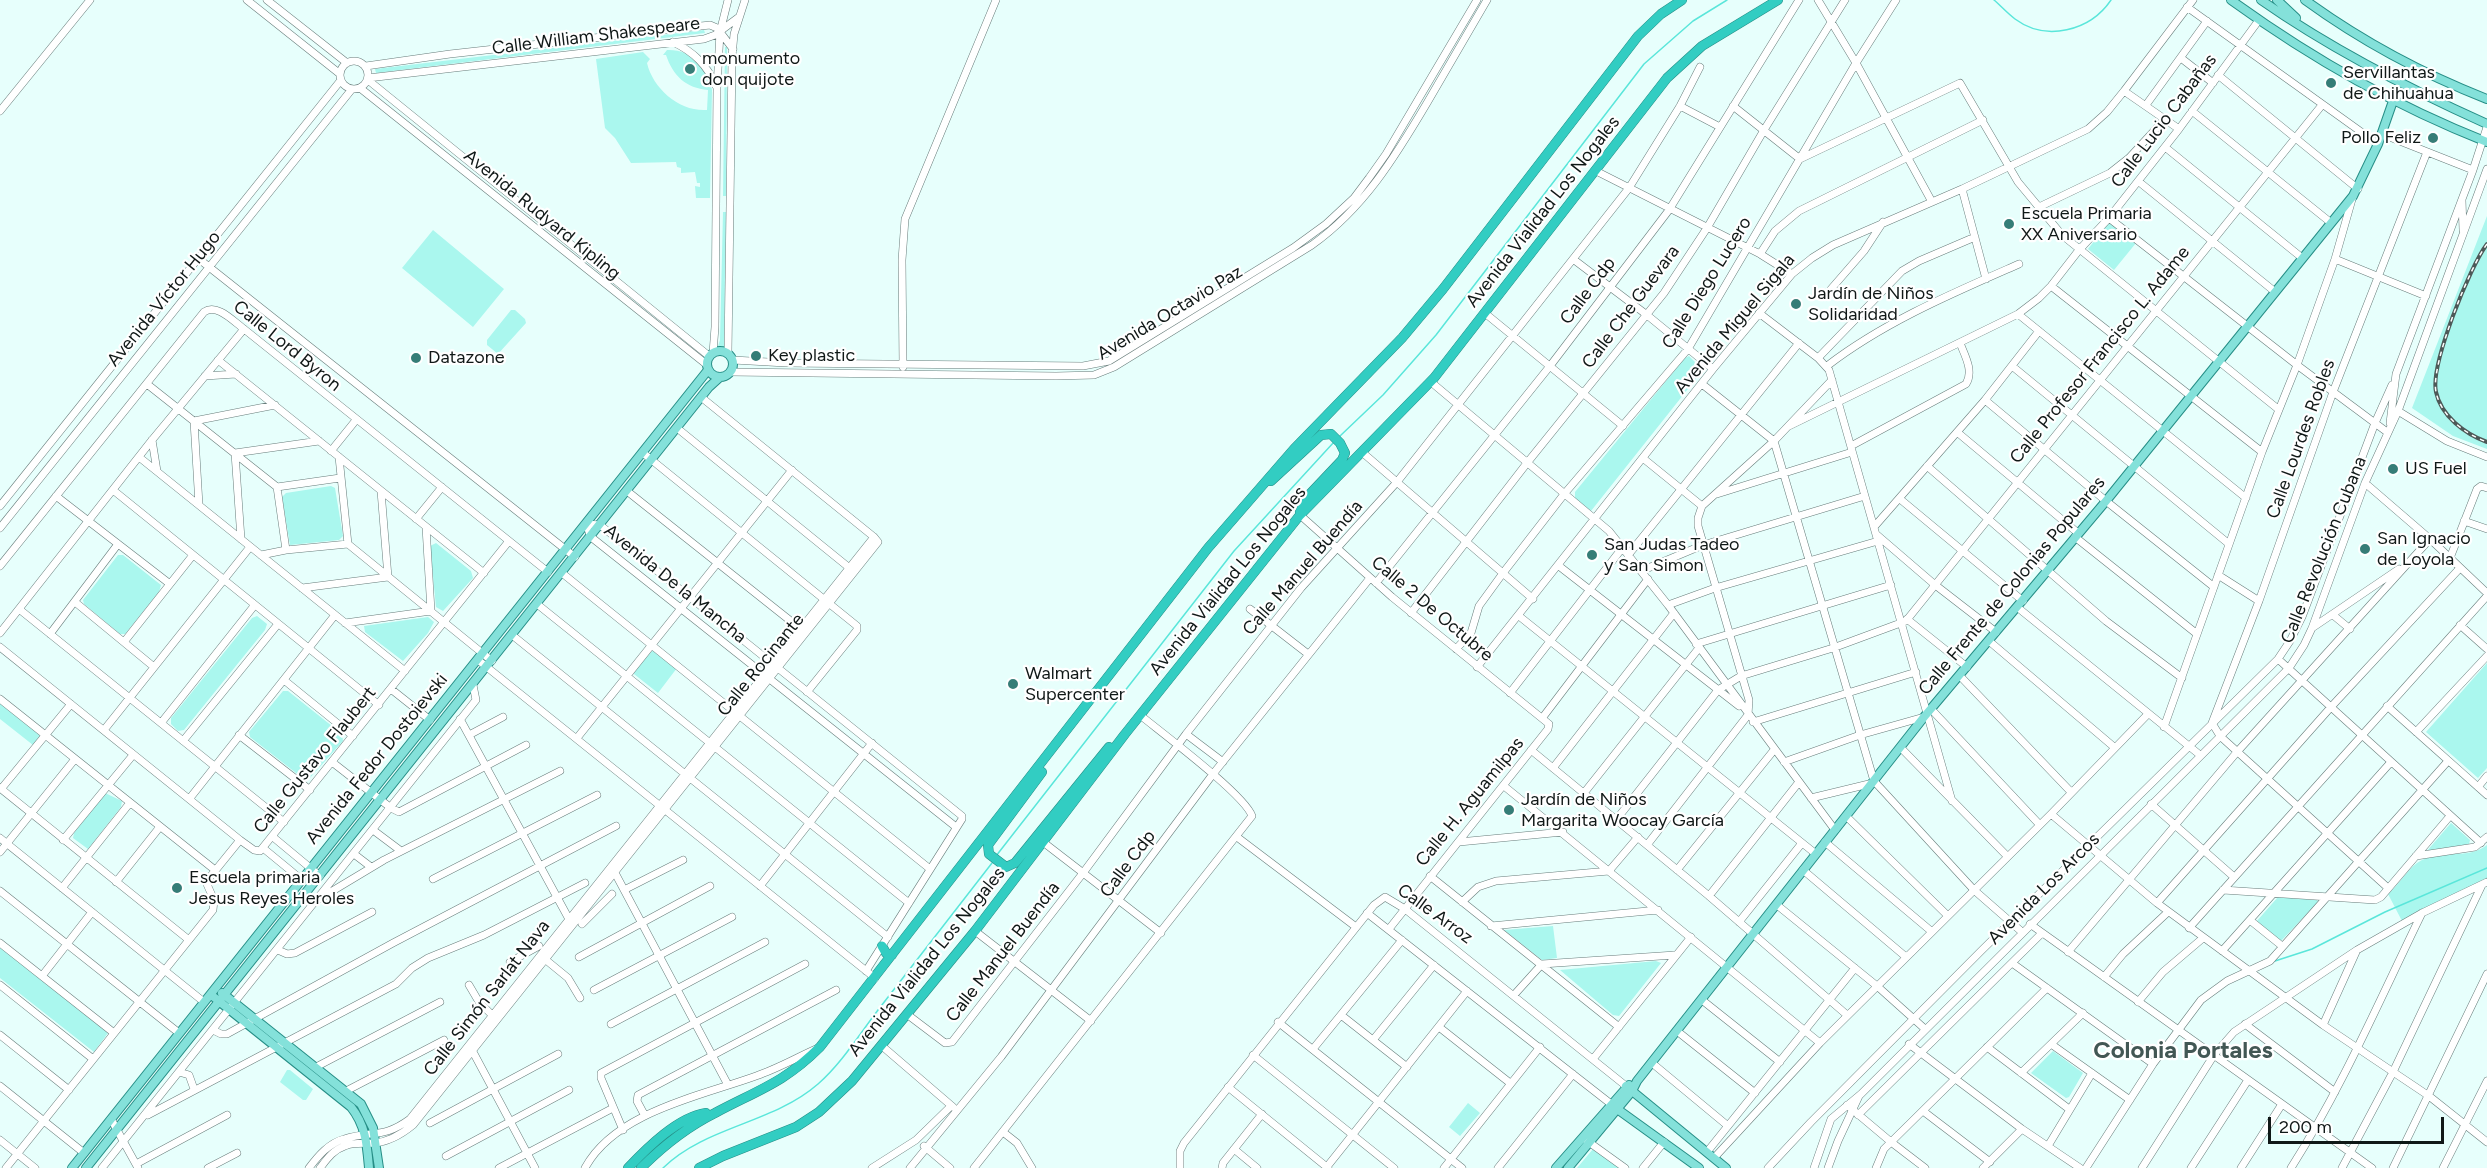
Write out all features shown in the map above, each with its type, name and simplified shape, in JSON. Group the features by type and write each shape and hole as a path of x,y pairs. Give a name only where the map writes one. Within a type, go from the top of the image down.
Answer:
{"highway":[{"name":"Avenida Vialidad Los Nogales","path":"641,1168 657,1151 683,1131 784,1078 820,1047 1138,637 1255,492 1402,338 1443,289 1619,58 1638,36 1662,14 1682,0"},
{"name":"Avenida Vialidad Los Nogales","path":"699,1168 780,1134 819,1112 852,1082 975,931 1125,734 1300,515 1431,382 1667,78 1702,46 1778,0"},
{"path":"1255,492 1284,471 1321,435 1331,435 1345,449 1342,460 1308,496 1300,515"},
{"path":"1083,710 1058,750 990,841 989,854 1006,867 1015,863 1095,762 1125,734"},
{"path":"882,946 892,955"},
{"path":"628,1168 661,1137 676,1127 702,1114 714,1113"},
{"path":"709,1168 723,1156"}],"main road":[{"path":"2231,0 2336,70 2393,101 2485,141"},
{"path":"2261,0 2427,97 2487,125"},
{"path":"2277,0 2307,28"},
{"path":"2305,0 2330,18 2384,50 2438,78 2487,99"},
{"name":"Calle Frente de Colonias Populares","path":"1614,1106 1652,1063 1728,968 1928,713 2106,501 2355,192 2378,144 2393,101"},
{"path":"720,350 730,357 730,372 720,377 713,375 709,361 720,350"},
{"name":"Avenida Fedor Dostoievski","path":"72,1168 643,453 709,361"},
{"name":"Avenida Fedor Dostoievski","path":"86,1168 701,397 720,377"},
{"path":"210,995 222,999 255,1018 361,1104 368,1114 371,1139 379,1168"},
{"path":"232,1006 245,1023 351,1107 371,1139 369,1168"},
{"name":"Calle Arroz","path":"1629,1089 1726,1168"},
{"path":"1556,1168 1582,1137 1614,1106"},
{"path":"1568,1168 1590,1142 1614,1106"},
{"path":"1614,1106 1699,1168"}],"street":[{"path":"0,111 90,0"},
{"path":"247,0 341,77 345,86 352,89 360,88 368,79 366,66 358,62 347,63 267,0"},
{"path":"709,361 715,327 717,88 720,32 728,0"},
{"path":"730,357 733,49 739,16 745,0"},
{"path":"903,373 902,260 905,219 996,0"},
{"name":"Avenida Octavio Paz","path":"730,357 786,363 1083,366 1099,364 1120,355 1284,253 1326,224 1359,191 1386,154 1478,0"},
{"name":"Avenida Octavio Paz","path":"730,372 1056,376 1094,375 1104,372 1136,355 1312,245 1353,210 1383,174 1487,0"},
{"name":"Calle Cdp","path":"910,1168 954,1108 1052,991 1213,774 1308,654 1432,513 1550,366 1669,210 1799,0"},
{"path":"1818,0 1832,20 1932,202"},
{"name":"Calle Che Guevara","path":"1412,613 1527,463 1647,315 1707,228 1764,130 1845,0"},
{"name":"Calle Diego Lucero","path":"1456,649 1471,633 1479,606 1503,573 1565,493 1688,349 1856,63 1896,0"},
{"name":"Avenida Miguel Sigala","path":"1477,667 1713,369 1792,274 1822,250 1962,189 2088,129 2108,112 2193,0"},
{"path":"2187,7 2378,144"},
{"path":"720,32 739,16"},
{"name":"Calle Lucio Cabañas","path":"1789,426 2018,314 2040,298 2079,250 2109,218 2165,147 2259,20"},
{"path":"2146,105 2207,21"},
{"name":"Calle William Shakespeare","path":"366,66 450,54 710,25 720,32 705,39 368,79"},
{"path":"720,32 733,49"},
{"path":"673,42 699,59 710,72 717,88"},
{"path":"2181,58 2213,83"},
{"path":"341,77 347,63"},
{"name":"Calle Manuel Buendía","path":"908,1015 945,1043 952,1042 1271,626 1306,582 1338,550 1396,482 1629,188 1680,105 1700,67"},
{"path":"2164,727 2262,452 2297,365 2335,259 2355,192 2218,75"},
{"name":"Avenida Víctor Hugo","path":"0,506 199,259 341,77"},
{"name":"Avenida Rudyard Kipling","path":"368,79 709,361"},
{"path":"1733,106 1800,159 1953,85 1962,85 2009,166 2062,235 2278,409"},
{"name":"Avenida Rudyard Kipling","path":"360,88 709,361"},
{"name":"Avenida Víctor Hugo","path":"0,528 352,89"},
{"path":"2124,91 2179,129"},
{"path":"1680,105 1720,127"},
{"name":"Calle Profesor Francisco L. Adame","path":"1905,621 2322,105"},
{"path":"2192,111 2330,222"},
{"path":"2039,207 2110,173 2129,158 2164,119"},
{"path":"1760,254 1775,231 1799,211 1983,120"},
{"name":"Calle Revolución Cubana","path":"2389,429 2395,380 2485,141 2487,125"},
{"path":"2382,134 2473,170"},
{"path":"2165,147 2301,257"},
{"name":"Calle Lourdes Robles","path":"2212,723 2259,601 2333,392 2427,152"},
{"name":"Calle Revolución Cubana","path":"2200,755 2289,668 2304,645 2365,483 2398,411 2485,183 2487,169"},
{"path":"1596,171 1669,210 1760,254 1792,274"},
{"path":"2138,181 2274,291"},
{"path":"1962,189 1986,279"},
{"path":"247,197 258,206"},
{"path":"2462,200 2464,233"},
{"path":"2109,218 2184,274 2297,365 2375,423 2389,429"},
{"path":"1831,289 1864,251 1884,222"},
{"path":"1818,358 1909,266 1975,237"},
{"path":"199,259 574,557"},
{"path":"1573,259 1611,286 1713,369"},
{"path":"2335,259 2426,296"},
{"path":"1827,366 1855,344 2019,264"},
{"path":"2051,286 2262,452"},
{"name":"Calle Lord Byron","path":"0,567 206,310 217,309 548,572"},
{"path":"1759,313 1827,366 1891,585 1905,621 1916,672 1952,801"},
{"path":"1486,314 1623,426"},
{"path":"2018,314 2246,498"},
{"path":"0,633 3,622 19,609 152,440 244,330"},
{"path":"1668,605 1715,588 1809,561 1876,534 1900,499 1985,400 2039,331"},
{"path":"1844,332 1855,344"},
{"path":"1629,554 1799,343"},
{"path":"1715,495 1852,449 1966,384 1970,377 1969,369 1960,343"},
{"path":"218,360 484,573"},
{"path":"2012,366 2229,544"},
{"path":"205,376 236,374"},
{"path":"1647,845 1747,712 1749,700 1703,545 1698,518 1702,506 1774,441 1832,380"},
{"path":"1768,1168 2010,922 2278,659 2302,617 2375,423 2395,380"},
{"path":"1431,382 1595,518 1623,547 1835,830"},
{"path":"147,384 276,487 286,550"},
{"path":"1702,384 1774,441 1785,472 1833,648 1873,782 1974,890 2022,932"},
{"path":"577,738 792,470 701,397"},
{"path":"1985,400 2214,587"},
{"path":"194,422 275,405"},
{"path":"2398,411 2447,441 2487,457"},
{"path":"331,450 356,420"},
{"path":"194,422 199,505"},
{"path":"677,428 852,570"},
{"path":"1957,432 2077,535 2198,634"},
{"path":"152,440 157,471"},
{"path":"235,453 319,441"},
{"path":"235,453 241,539"},
{"path":"643,453 856,624 858,628 807,692"},
{"path":"1363,453 1533,599"},
{"path":"139,457 405,671"},
{"path":"339,457 348,544 431,611 480,657 577,738 875,978"},
{"path":"1644,459 1702,506"},
{"path":"1927,466 2106,621 2182,678"},
{"name":"Calle Rocinante","path":"662,806 876,538 792,470"},
{"path":"276,487 340,478"},
{"path":"2189,928 2487,595 2430,539 2365,483"},
{"path":"2450,558 2477,489 2481,486 2487,488"},
{"path":"416,519 442,487"},
{"path":"113,490 379,705"},
{"path":"381,491 388,577"},
{"path":"627,491 803,631"},
{"path":"56,496 170,584"},
{"path":"1641,571 1703,545 1865,496"},
{"path":"1900,499 1962,550 2020,604 2148,714 2200,755"},
{"name":"Calle 2 De Octubre","path":"1300,515 1412,613 1545,720"},
{"path":"2464,521 2487,529"},
{"name":"Avenida De la Mancha","path":"586,524 600,525 962,816 956,827 591,537 586,524"},
{"path":"2475,525 2487,537"},
{"path":"426,527 431,611"},
{"path":"1876,534 1934,584 1996,632"},
{"path":"2068,952 2238,752 2430,539"},
{"name":"Calle Gustavo Flaubert","path":"214,870 240,840 257,852 273,837 509,542"},
{"path":"50,634 118,544"},
{"path":"261,555 286,550 348,544"},
{"path":"104,730 250,547"},
{"path":"1510,693 1623,547"},
{"path":"124,642 193,555"},
{"path":"2312,628 2409,562"},
{"path":"1558,566 1747,712"},
{"path":"2157,903 2331,707 2460,568"},
{"path":"562,573 930,869"},
{"path":"2218,575 2259,601"},
{"path":"302,588 388,577"},
{"name":"Calle H. Aguamilpas","path":"1389,929 1548,729 1545,720 1582,665 1648,579"},
{"path":"1584,793 1686,665 1698,646 1728,634 1891,585"},
{"path":"75,602 154,667"},
{"path":"2350,603 2363,613"},
{"path":"537,604 909,903"},
{"path":"160,723 254,606"},
{"path":"19,609 284,822"},
{"path":"1250,609 1308,654"},
{"path":"345,623 431,611"},
{"path":"1553,768 1674,613"},
{"path":"190,798 335,615"},
{"path":"2333,615 2350,629"},
{"path":"1519,616 1677,740 1707,767 1816,854"},
{"path":"1616,820 1677,740 1718,690 1726,684 1741,676 1833,648 1905,621"},
{"path":"1905,621 1967,668"},
{"path":"183,741 278,624"},
{"path":"2460,625 2487,649"},
{"path":"512,635 888,937"},
{"path":"1989,641 2115,747"},
{"path":"0,647 240,840"},
{"path":"2416,732 2487,656"},
{"path":"2278,659 2481,843"},
{"path":"1754,722 1916,672"},
{"path":"1959,676 2071,792"},
{"path":"284,680 353,736"},
{"path":"102,1168 476,700 473,685"},
{"path":"391,689 430,720"},
{"path":"0,699 214,870 206,882 214,900 213,910 6,1168"},
{"path":"70,704 0,789 189,940"},
{"path":"2386,706 2487,795"},
{"path":"1784,762 1928,713"},
{"path":"1928,713 2039,825"},
{"path":"1711,1155 1847,1015 2051,814 2148,714"},
{"path":"974,1168 1252,816 1250,810 1213,774 1140,715"},
{"path":"469,735 503,717"},
{"path":"460,719 571,922"},
{"path":"2212,723 2220,736 2388,888"},
{"path":"1186,734 1223,762"},
{"path":"239,735 310,790"},
{"path":"760,886 872,743"},
{"path":"332,762 396,811 405,810 526,745"},
{"path":"1901,748 2007,856"},
{"path":"1531,750 1709,896 1847,1015"},
{"path":"1677,870 1774,750"},
{"path":"63,840 133,755"},
{"name":"Avenida Los Arcos","path":"1828,1168 1861,1094 2200,755"},
{"path":"0,852 75,759"},
{"path":"2086,1168 2153,1064 2201,1000 2214,988 2267,963 2448,761"},
{"path":"2222,951 2391,762"},
{"path":"314,902 401,851 560,771"},
{"path":"2478,787 2487,776"},
{"path":"1709,896 1799,782"},
{"path":"1811,798 1873,782"},
{"path":"1504,786 1820,1043"},
{"path":"434,879 597,795"},
{"path":"62,888 129,804"},
{"path":"2151,804 2234,877"},
{"name":"Calle Simón Sarlat Nava","path":"320,1168 332,1153 346,1145 402,1134 413,1125 472,1050 529,969 571,922 662,806"},
{"path":"2051,814 2128,881 2189,928 2428,1096 2487,1142"},
{"path":"1846,816 1947,915"},
{"path":"2223,890 2375,900 2450,816"},
{"path":"213,1030 227,1034 393,943 616,826"},
{"path":"866,971 956,827"},
{"path":"116,882 159,828"},
{"path":"373,830 401,851"},
{"path":"1459,842 1563,832"},
{"path":"273,837 320,876"},
{"path":"1237,837 1356,927"},
{"path":"1462,902 1478,887 1496,881 1609,871 1638,837"},
{"path":"2415,856 2469,848 2481,843 2487,837"},
{"path":"0,838 164,971 210,995"},
{"path":"1043,842 1161,933"},
{"path":"1826,842 1931,931"},
{"path":"1739,922 1802,843"},
{"path":"263,848 302,880"},
{"path":"354,854 371,867"},
{"path":"624,890 683,860"},
{"path":"613,869 728,1085"},
{"name":"Calle Simón Sarlat Nava","path":"309,1168 327,1148 342,1139 371,1139 397,1128 410,1119 546,960 571,922 587,913 613,869"},
{"path":"1803,870 1906,957"},
{"path":"1431,876 1619,1027"},
{"path":"143,1117 396,984 422,962 484,935 585,883"},
{"path":"2142,1168 2225,1040 2245,1024 2357,950 2422,913 2484,884"},
{"path":"2342,1168 2352,1154 2393,1072 2484,884"},
{"path":"579,957 710,886"},
{"path":"0,891 179,1033"},
{"path":"582,924 587,913 612,894"},
{"name":"Calle Arroz","path":"1368,913 1379,899 1385,897 1405,909 1629,1089"},
{"path":"1777,905 1877,986 1925,1029"},
{"path":"1491,926 1658,910"},
{"path":"42,976 92,912"},
{"path":"278,950 287,954 295,953 372,912"},
{"path":"2104,977 2123,954 2168,912"},
{"path":"1180,1168 1180,1150 1184,1143 1278,1022 1368,913 1614,1106"},
{"path":"2291,1168 2335,1092 2422,913"},
{"path":"594,990 732,917"},
{"path":"2251,921 2282,946"},
{"path":"2030,924 2372,1168"},
{"path":"975,931 1091,1021"},
{"name":"Avenida Los Arcos","path":"1814,1168 1831,1119 1853,1110 1920,1054 2042,933"},
{"path":"1593,1059 1691,937"},
{"path":"2138,1002 2163,972 2203,938"},
{"path":"1313,1049 1402,940"},
{"path":"611,1024 765,942"},
{"path":"0,943 114,1033"},
{"path":"510,962 539,946"},
{"path":"2323,1024 2357,950"},
{"path":"1514,995 1542,964 1675,955"},
{"path":"519,957 529,969"},
{"path":"546,960 568,978 580,998"},
{"path":"2012,963 2153,1064"},
{"path":"622,1130 601,1073 805,964"},
{"path":"1373,1040 1434,964"},
{"path":"1711,1155 1728,1126 1855,968"},
{"path":"2393,1168 2487,975"},
{"path":"0,985 93,1059"},
{"path":"469,985 479,1002 495,1017"},
{"path":"1876,1168 1882,1152 1891,1142 2047,988"},
{"path":"645,1116 637,1101 638,1095 836,990"},
{"path":"1228,1087 1327,1168 1467,990"},
{"path":"1702,1000 1780,1062"},
{"path":"316,1067 441,1002"},
{"path":"2021,1073 2083,1013"},
{"path":"1341,1015 1407,1067"},
{"path":"1278,1022 1462,1168"},
{"path":"2245,1024 2335,1092"},
{"path":"1440,1027 1510,1083"},
{"path":"1677,1031 1755,1094"},
{"path":"0,1035 69,1090"},
{"path":"346,1091 444,1040"},
{"path":"1909,1044 2022,1129 2080,1168"},
{"path":"2051,1044 2130,1100"},
{"path":"872,1168 916,1140 954,1108 882,1046"},
{"name":"Avenida Vialidad Los Nogales","path":"585,1168 608,1140 652,1111 759,1075 820,1047"},
{"path":"1444,1168 1540,1047"},
{"path":"1987,1047 2069,1109"},
{"path":"472,1050 534,1168"},
{"path":"430,1124 558,1054"},
{"path":"1253,1055 1394,1168"},
{"path":"1652,1063 1728,1126"},
{"path":"179,1072 189,1075 194,1089"},
{"path":"2048,1146 2092,1073"},
{"path":"1498,1168 1573,1074"},
{"path":"2192,1168 2248,1080"},
{"path":"2443,1168 2487,1081"},
{"path":"0,1086 84,1153"},
{"path":"446,1156 569,1090"},
{"path":"2241,1168 2282,1104"},
{"path":"499,1168 613,1108"},
{"path":"1853,1110 1922,1167"},
{"path":"1923,1111 1989,1162"},
{"path":"1222,1168 1262,1114"},
{"path":"111,1119 137,1166 227,1115"},
{"path":"1983,1168 2022,1129"},
{"path":"1003,1132 1017,1143 1032,1168"},
{"path":"1582,1137 1625,1168"},
{"path":"0,1140 35,1168"},
{"path":"916,1140 950,1168"},
{"path":"1643,1168 1664,1142"},
{"path":"1234,1149 1257,1168"},
{"path":"208,1168 237,1153"}],"shaded area":[{"path":"704,30 705,33 376,73 375,69"},
{"path":"725,47 727,47 726,196 723,196"},
{"path":"667,50 676,50 691,56 703,67 710,82 712,90 710,198 696,198 695,186 700,187 700,183 697,183 695,172 681,173 681,168 677,167 676,162 631,163 615,138 605,128 596,59 643,52 650,59 647,63 655,82 669,97 687,107 707,110 708,90 693,87 681,80 672,69 666,55 663,55"},
{"path":"723,212 726,212 724,341 726,350 717,349 720,340"},
{"path":"2487,216 2487,449 2453,436 2412,408"},
{"path":"2109,222 2136,243 2114,270 2088,249"},
{"path":"433,230 504,289 473,327 402,268"},
{"path":"511,310 515,310 525,319 526,323 498,354 487,345 487,340"},
{"path":"1689,356 1703,370 1591,511 1575,499 1575,492"},
{"path":"331,486 335,488 343,536 339,540 290,545 282,497 286,493"},
{"path":"436,543 471,571 473,578 443,611 436,607 430,546"},
{"path":"118,555 123,555 161,585 159,592 125,634 120,634 84,604 83,600"},
{"path":"257,616 267,624 265,630 184,730 178,731 171,724 171,718 252,618"},
{"path":"428,617 434,622 428,633 403,661 365,632 364,626"},
{"path":"654,649 677,668 658,693 634,674 634,671"},
{"path":"2487,663 2487,768 2478,778 2426,732"},
{"path":"283,691 288,691 342,734 343,741 310,778 305,780 250,737 249,732"},
{"path":"0,702 41,734 33,745 0,719"},
{"path":"105,793 122,801 121,807 88,849 73,838 74,833"},
{"path":"2451,823 2470,840 2469,844 2426,852"},
{"path":"2487,845 2487,882 2402,921 2388,894 2412,867 2430,857 2472,852"},
{"path":"2278,897 2317,900 2318,902 2280,942 2256,922"},
{"path":"1553,926 1557,958 1542,960 1504,930"},
{"path":"0,946 108,1033 94,1052 0,978"},
{"path":"1656,961 1661,963 1619,1016 1613,1015 1560,970"},
{"path":"2053,1051 2083,1073 2069,1097 2066,1098 2031,1073"},
{"path":"287,1070 313,1089 306,1100 280,1082"},
{"path":"1468,1103 1480,1113 1460,1136 1449,1127"},
{"path":"1593,1149 1621,1168 1577,1168"}],"waterway":[{"path":"1340,436 1383,395 1436,335 1644,64 1693,21 1727,0"},
{"path":"1994,0 2015,19 2027,26 2053,31 2080,26 2102,11 2111,0"},
{"path":"996,856 1234,551 1334,442"},
{"path":"663,1168 680,1154 699,1143 780,1108 818,1084 842,1058 992,863"},
{"path":"2275,961 2312,949 2385,912 2487,868"}],"railway":[{"path":"2487,244 2471,273 2453,316 2436,379 2436,392 2443,409 2455,423 2470,434 2487,442"}],"place":[{"name":"monumento don quijote","path":"690,69"},
{"name":"Servillantas de Chihuahua","path":"2331,83"},
{"name":"Pollo Feliz","path":"2433,138"},
{"name":"Escuela Primaria XX Aniversario","path":"2009,224"},
{"name":"Jardín de Niños Solidaridad","path":"1796,304"},
{"name":"Key plastic","path":"756,356"},
{"name":"Datazone","path":"416,358"},
{"name":"US Fuel","path":"2393,469"},
{"name":"San Ignacio de Loyola","path":"2365,549"},
{"name":"San Judas Tadeo y San Simon","path":"1592,555"},
{"name":"Walmart Supercenter","path":"1013,684"},
{"name":"Jardín de Niños Margarita Woocay García","path":"1509,810"},
{"name":"Escuela primaria Jesus Reyes Heroles","path":"177,888"}],"district":[{"name":"Colonia Portales","path":"2183,1051"}]}
